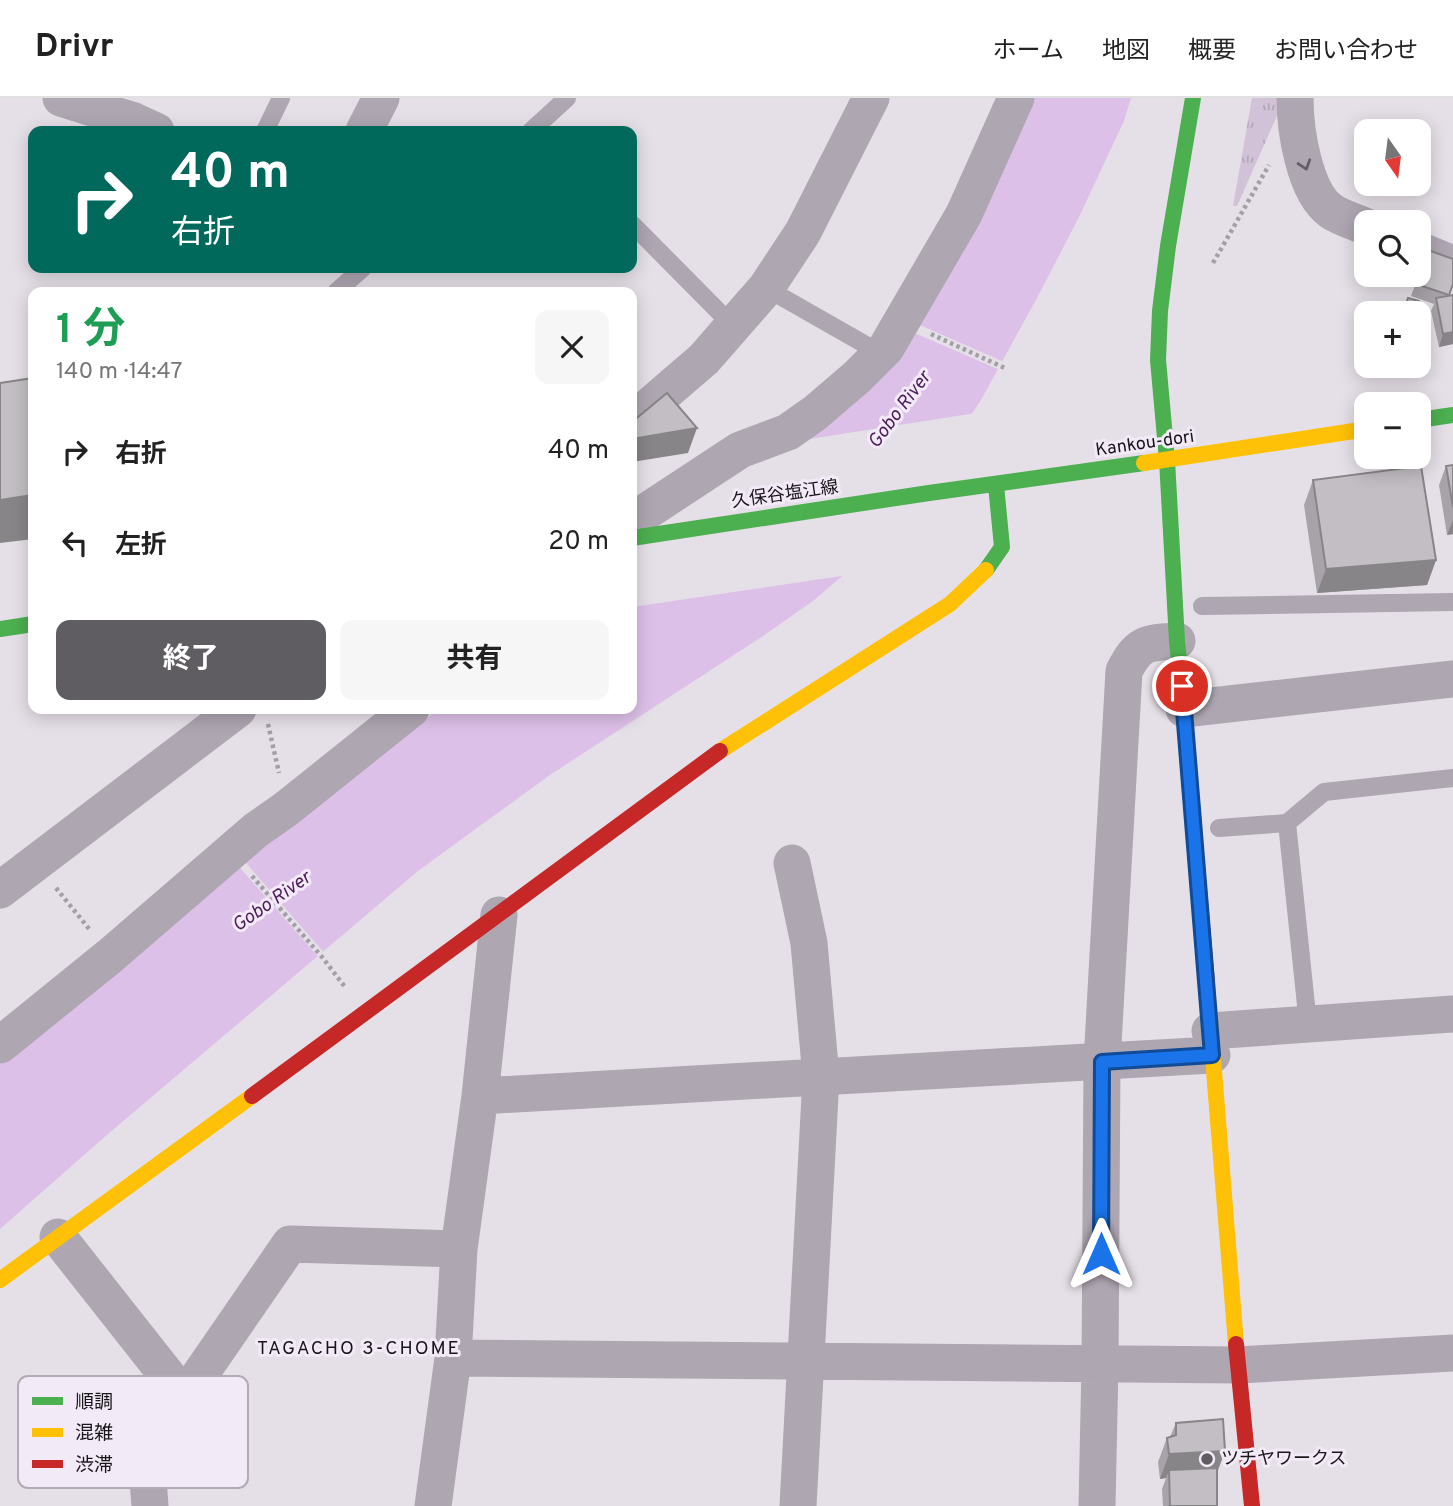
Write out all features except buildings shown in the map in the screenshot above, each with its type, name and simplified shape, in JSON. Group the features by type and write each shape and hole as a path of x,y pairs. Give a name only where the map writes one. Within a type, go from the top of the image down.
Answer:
{"street":[{"path":"61,98 144,117"},
{"path":"367,126 381,98"},
{"path":"637,417 704,359 766,288 803,232 871,98"},
{"path":"637,532 740,450 788,432 815,413 886,348 964,214 1016,98"},
{"path":"1193,98 1168,246 1160,311 1158,360 1167,460 1177,640 1252,1506"},
{"path":"1295,108 1299,147 1317,196 1331,211 1354,221"},
{"path":"1431,255 1453,264"},
{"path":"1431,418 1453,415"},
{"name":"Kankou-dori","path":"929,494 1354,431"},
{"path":"0,1280 717,753 950,604 985,571 1002,547 996,485"},
{"name":"久保谷塩江線","path":"637,532 929,494"},
{"path":"0,629 28,625"},
{"path":"1097,1506 1102,1062 1124,671 1135,651 1153,642 1177,640"},
{"path":"1184,709 1453,679"},
{"path":"0,890 252,714"},
{"path":"0,1045 110,956 247,838 405,714"},
{"path":"792,863 809,943 821,1077 798,1506"},
{"path":"433,1506 453,1358 460,1249 480,1096 499,915"},
{"path":"480,1096 1102,1062 1308,1024 1453,1014"},
{"path":"58,1237 168,1376"},
{"path":"200,1376 290,1244 460,1249"},
{"path":"453,1358 1238,1365 1453,1353"},
{"path":"148,1488 149,1506"}],"lane":[{"path":"267,126 281,98"},
{"path":"541,126 567,98"},
{"path":"637,229 733,326"},
{"path":"342,287 357,273"},
{"path":"766,288 880,353"},
{"path":"1202,606 1453,602"},
{"path":"1219,828 1287,823 1324,792 1453,778"},
{"path":"1287,823 1308,1024"}],"path":[{"path":"1213,263 1295,108"},
{"path":"929,334 1005,367"},
{"path":"253,714 286,809"},
{"path":"35,863 110,956"},
{"path":"245,868 323,957"}],"green space":[{"path":"1252,98 1280,98 1280,109 1237,206 1233,206"}],"water":[{"name":"Gobo River","path":"1029,98 1131,98 1124,121 1079,217 981,400 909,508 860,561 813,601 550,775 418,871 0,1229 0,1058 258,846 432,714 637,714 637,568 739,496 818,427"}],"pier":[{"path":"906,319 1004,362 1000,370 903,328"},
{"path":"976,413 912,511 848,575 637,606 637,563 737,493 797,441"},
{"path":"240,856 325,954 320,959 234,861"}],"traffic: fast":[{"path":"1183,700 1158,360 1160,311 1168,246 1193,98"},
{"path":"1431,418 1453,415"},
{"path":"637,537 1144,463"},
{"path":"986,570 1002,547 996,485"},
{"path":"0,629 28,625"}],"traffic: slow":[{"path":"1144,463 1354,431"},
{"path":"720,751 950,604 986,570"},
{"path":"1207,984 1236,1344"},
{"path":"0,1280 252,1096"}],"traffic: jam":[{"path":"1183,700 1207,984"},
{"path":"252,1096 720,751"},
{"path":"1236,1344 1252,1506"}],"place":[{"name":"ツチヤワークス","path":"1207,1459"}],"district":[{"name":"TAGACHO 3-CHOME","path":"359,1349"}],"route":[{"path":"1101,1254 1102,1062 1212,1055 1182,686"}]}
